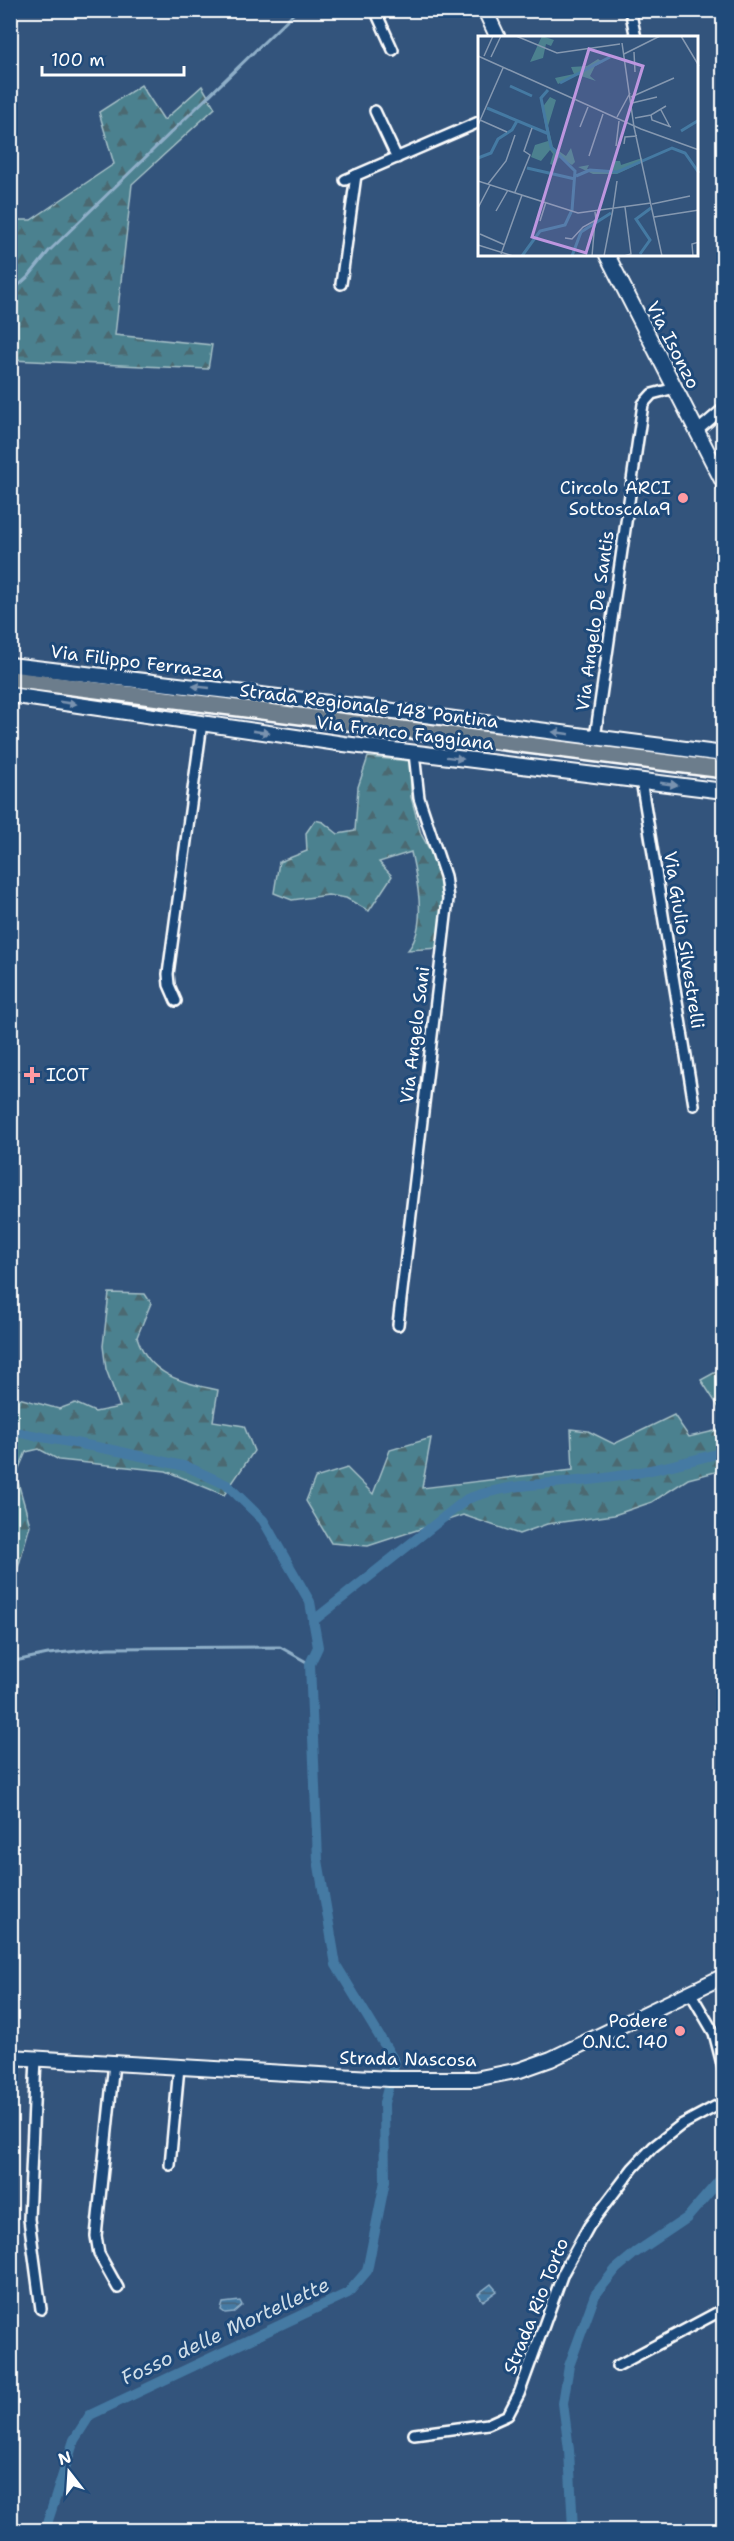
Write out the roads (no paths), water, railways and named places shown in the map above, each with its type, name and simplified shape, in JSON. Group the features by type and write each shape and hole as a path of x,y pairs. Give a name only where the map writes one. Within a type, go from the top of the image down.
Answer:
{"main road":[{"name":"Strada Regionale 148 Pontina","path":"10,679 723,770"}],"street":[{"path":"375,10 393,50"},
{"path":"485,10 497,36"},
{"path":"630,10 636,36"},
{"path":"375,111 396,158"},
{"path":"345,180 478,122"},
{"path":"341,284 356,175"},
{"name":"Via Isonzo","path":"607,256 723,484"},
{"name":"Via Angelo De Santis","path":"596,738 643,404 652,393 675,388"},
{"path":"697,431 723,408"},
{"name":"Via Filippo Ferrazza","path":"10,665 363,706 723,754"},
{"name":"Via Franco Faggiana","path":"10,695 414,753 723,791"},
{"path":"176,1001 169,985 168,974 202,723"},
{"name":"Via Angelo Sani","path":"398,1325 448,899 446,876 419,798 414,753"},
{"name":"Via Giulio Silvestrelli","path":"641,780 694,1105"},
{"name":"Strada Nascosa","path":"10,2057 377,2079 466,2080 525,2069 568,2052 723,1976"},
{"path":"690,1992 714,2033 723,2072"},
{"path":"36,2058 29,2214 31,2249 40,2310"},
{"path":"114,2063 96,2236 99,2254 118,2288"},
{"path":"170,2165 179,2067"},
{"path":"723,2102 723,2116"},
{"name":"Strada Rio Torto","path":"414,2434 488,2424 508,2415 519,2394 563,2273 589,2226 642,2157 681,2126 723,2102"},
{"path":"617,2366 723,2309"}],"water":[{"path":"491,2284 497,2291 483,2301 478,2294"},
{"path":"240,2301 242,2305 234,2312 225,2313 221,2310 223,2303"}],"waterway":[{"name":"Fosso delle Mortellette","path":"10,293 29,276 49,251 297,10"},
{"name":"Fosso delle Mortellette","path":"10,1431 118,1451 188,1467 227,1485 263,1520 310,1602 318,1647 310,1664 318,1860 336,1965 395,2062 384,2103 385,2181 367,2271 348,2293 90,2415 74,2440 45,2530"},
{"path":"313,1621 467,1499 515,1487 630,1474 724,1452"},
{"path":"10,1662 48,1654 108,1648 280,1647 310,1664"},
{"path":"573,2530 569,2450 563,2403 569,2366 595,2295 616,2269 635,2253 687,2218 724,2175"}],"place":[{"name":"Circolo ARCI Sottoscala9","path":"683,498"},
{"name":"ICOT","path":"32,1075"},
{"name":"Podere O.N.C. 140","path":"680,2031"}]}
